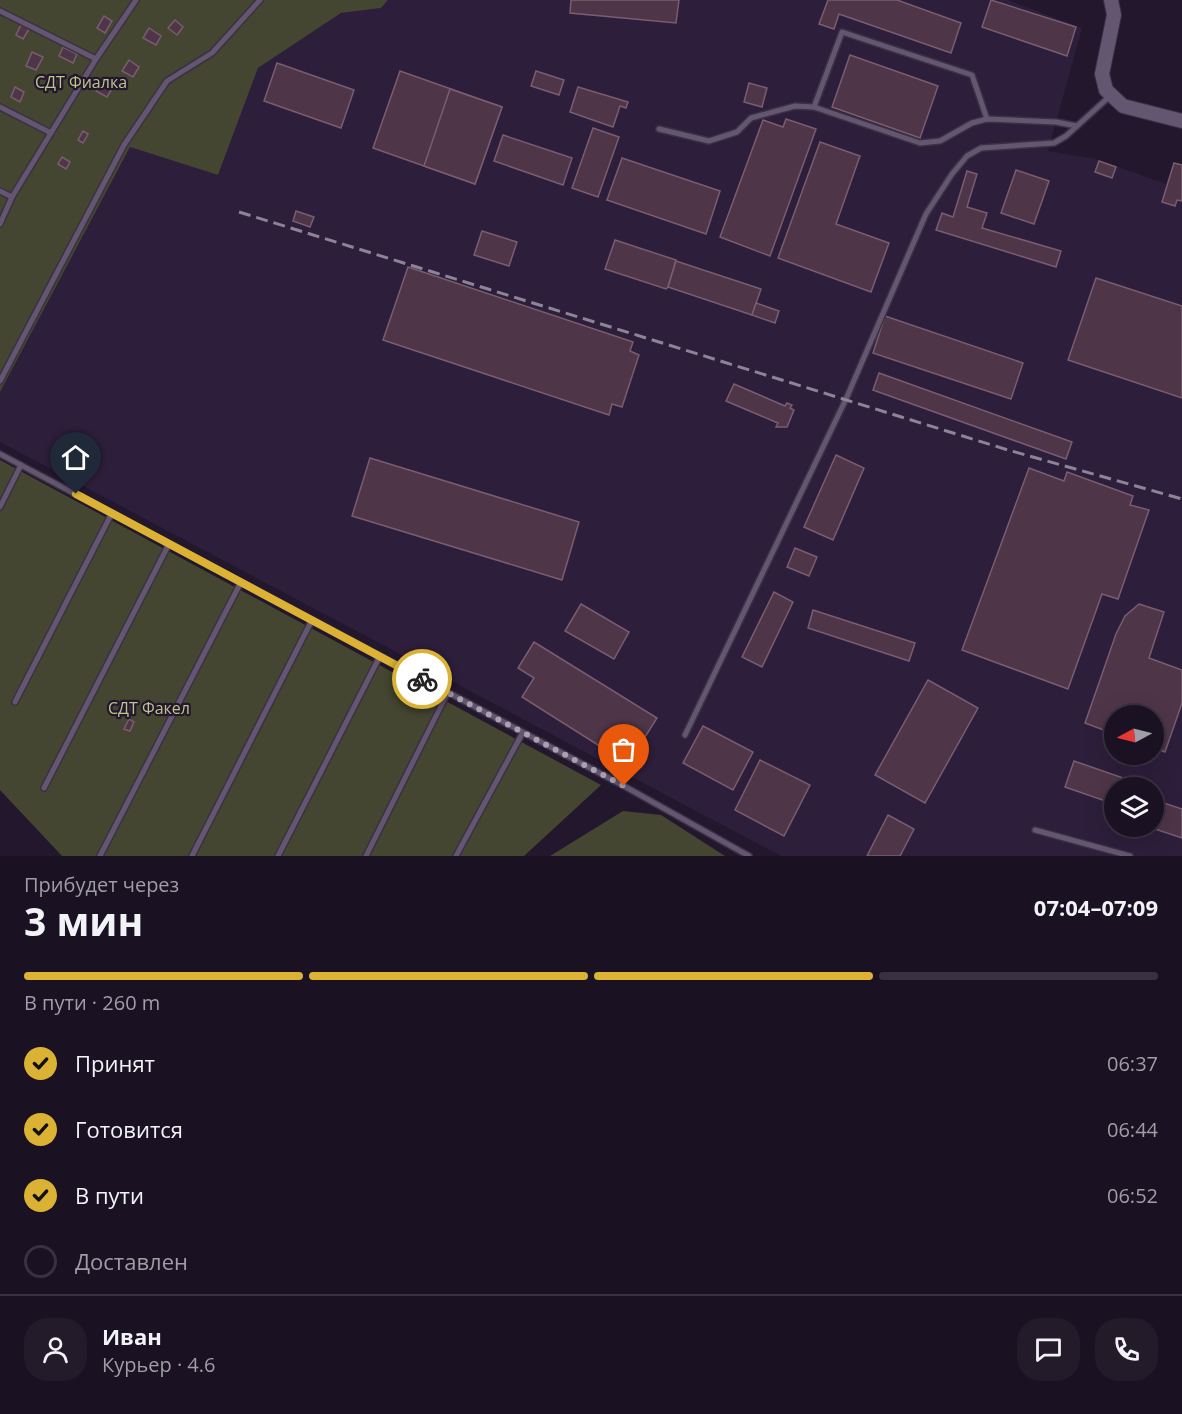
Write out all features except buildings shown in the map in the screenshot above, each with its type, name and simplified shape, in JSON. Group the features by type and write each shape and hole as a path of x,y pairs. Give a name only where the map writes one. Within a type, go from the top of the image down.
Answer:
{"street":[{"path":"1111,0 1114,15 1102,74 1110,96 1123,106 1182,121"}],"lane":[{"path":"0,224 12,197 96,59 136,0"},
{"path":"0,381 124,145 167,81 212,53 260,0"},
{"path":"0,11 96,59"},
{"path":"814,107 842,32 972,75 987,119"},
{"path":"686,735 846,399 926,214 951,174 967,156 981,148 1054,143 1110,96"},
{"path":"659,129 709,141 737,132 751,118 795,106 814,107 920,142 940,141 972,123 987,119 1056,122 1077,126"},
{"path":"0,107 51,133"},
{"path":"0,191 12,197"},
{"path":"0,454 522,734 624,786 749,856"},
{"path":"0,507 21,465"},
{"path":"15,702 112,513"},
{"path":"44,788 169,543"},
{"path":"100,856 241,582"},
{"path":"192,856 312,620"},
{"path":"278,856 380,656"},
{"path":"366,856 448,693"},
{"path":"456,856 522,734"},
{"path":"1035,830 1130,856"}],"shaded area":[{"path":"388,0 1008,0 1082,28 1048,151 1096,159 1166,184 1174,163 1182,165 1182,856 781,856 0,442 0,392 130,147 218,175 258,68 341,13 381,8"}],"green space":[{"name":"СДТ Фиалка","path":"0,0 388,0 381,8 341,13 258,68 218,175 130,147 0,392"},
{"name":"СДТ Факел","path":"0,460 601,785 524,856 62,856 0,790"},
{"path":"623,811 661,815 725,856 550,856"}],"railway":[{"path":"239,212 1008,450 1182,499"}],"way so far":[{"path":"422,679 624,786"}],"route":[{"path":"76,494 422,679"}]}
